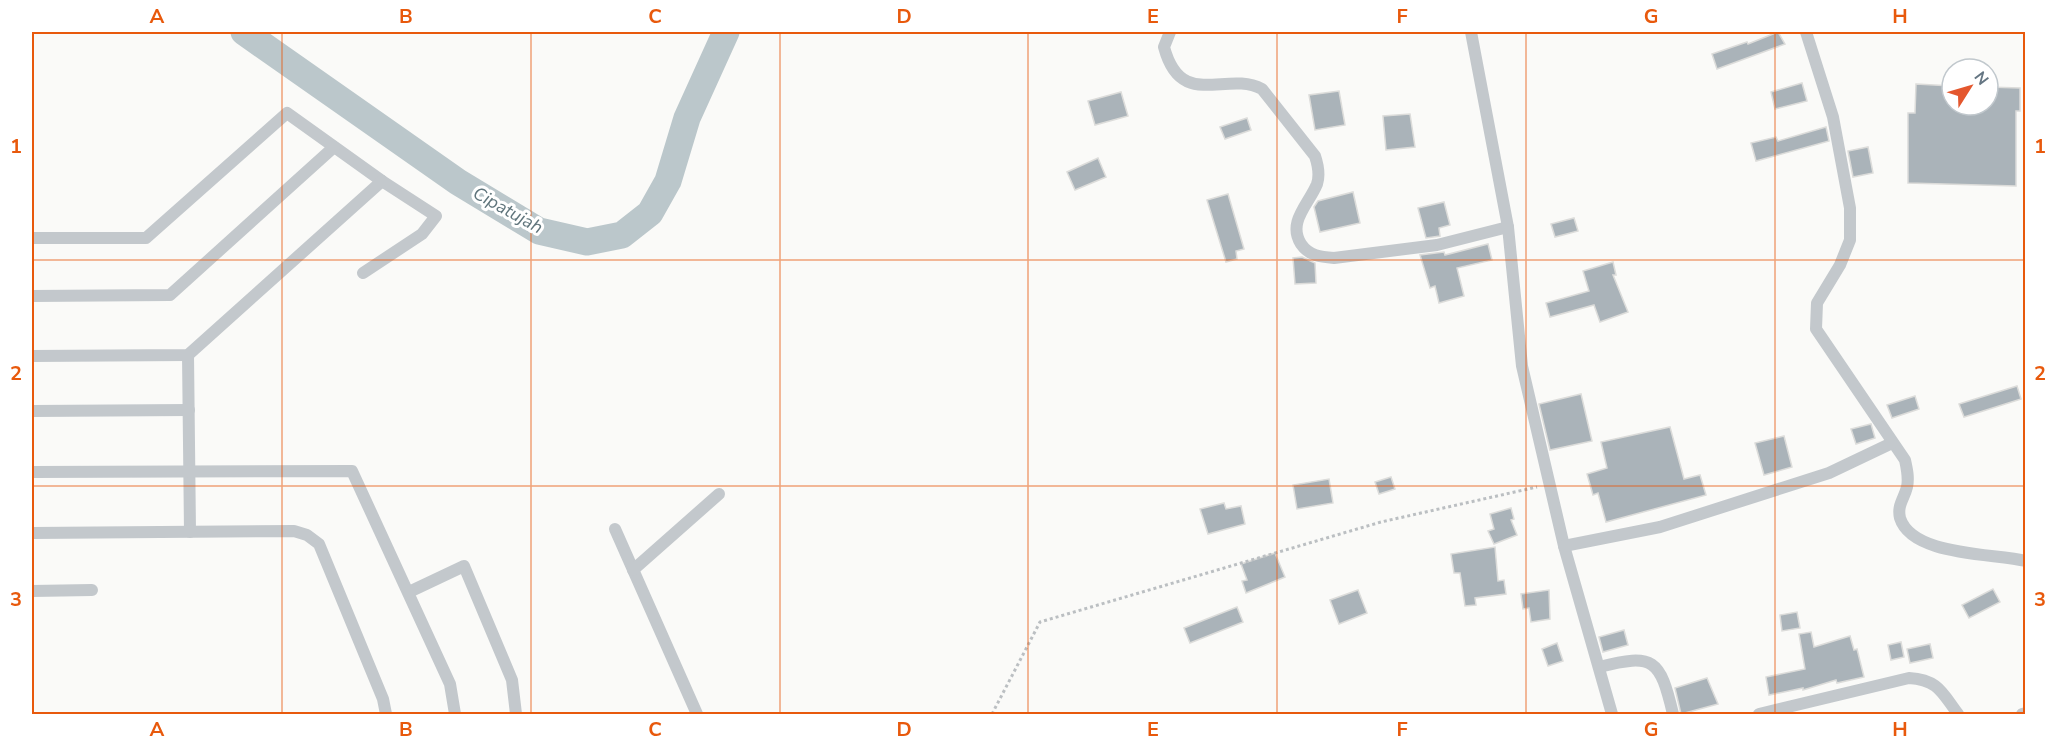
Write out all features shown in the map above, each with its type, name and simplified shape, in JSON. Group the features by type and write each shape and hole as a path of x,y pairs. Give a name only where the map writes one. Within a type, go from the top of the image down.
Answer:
{"street":[{"path":"1170,32 1164,47 1171,67 1180,75 1196,84 1212,87 1252,84 1262,89 1315,156 1319,167 1317,183 1297,222 1296,236 1306,250 1319,257 1334,258 1437,245 1508,227"},
{"path":"1471,32 1508,227 1522,366 1548,485 1612,714"},
{"path":"1806,32 1833,117 1850,208 1850,240 1840,265 1817,303 1816,329 1905,460 1908,473 1907,487 1899,504 1900,518 1908,532 1917,539 1934,546 2025,561"},
{"path":"32,238 146,238 287,113 382,181 436,216 422,234 363,273"},
{"path":"32,296 170,295 334,147"},
{"path":"32,356 188,355 382,181"},
{"path":"188,355 190,532"},
{"path":"32,411 189,410"},
{"path":"1564,546 1660,527 1830,473 1892,443"},
{"path":"32,472 352,471 450,684 455,714"},
{"path":"633,570 719,494"},
{"path":"615,529 697,714"},
{"path":"32,533 294,531 308,535 319,544 383,699 386,714"},
{"path":"409,592 464,566 512,680 516,714"},
{"path":"32,591 92,590"},
{"path":"1599,667 1634,658 1650,663 1666,685 1673,714"},
{"path":"1759,714 1909,678 1925,679 1938,686 1958,714"}],"path":[{"path":"992,714 1040,622 1381,522 1548,485"}],"building":[{"path":"1778,32 1785,44 1717,69 1712,54 1747,42 1748,44"},
{"path":"1802,83 1807,101 1775,109 1771,92"},
{"path":"1916,84 1940,85 1940,117 2000,117 2000,87 2020,88 2020,111 2016,111 2016,186 1908,183 1908,113 1915,113"},
{"path":"1339,91 1345,125 1315,130 1309,95"},
{"path":"1121,92 1128,116 1095,125 1088,101"},
{"path":"1410,114 1415,147 1386,150 1383,116"},
{"path":"1247,118 1251,130 1225,139 1220,127"},
{"path":"1826,127 1829,141 1756,161 1751,143 1776,137 1778,141"},
{"path":"1868,147 1873,173 1853,177 1848,151"},
{"path":"1098,158 1106,177 1075,190 1067,172"},
{"path":"1353,192 1360,223 1320,232 1314,207 1318,201"},
{"path":"1228,194 1244,249 1236,251 1237,259 1226,262 1207,200"},
{"path":"1444,202 1450,225 1439,228 1440,236 1426,238 1418,208"},
{"path":"1574,218 1578,231 1555,237 1551,224"},
{"path":"1488,244 1492,260 1457,268 1464,296 1439,303 1435,286 1430,288 1420,255 1444,252 1445,255"},
{"path":"1302,257 1315,263 1316,283 1295,284 1293,258"},
{"path":"1613,262 1616,275 1613,275 1628,312 1600,322 1594,305 1550,317 1546,303 1589,291 1583,271"},
{"path":"2017,386 2021,399 1964,417 1959,404"},
{"path":"1581,394 1592,441 1550,450 1539,404"},
{"path":"1915,396 1919,409 1892,418 1887,405"},
{"path":"1871,424 1875,438 1856,444 1851,429"},
{"path":"1670,427 1684,479 1700,475 1706,495 1606,522 1598,493 1593,495 1587,474 1607,468 1601,442"},
{"path":"1784,436 1792,467 1764,475 1755,443"},
{"path":"1391,477 1395,489 1379,494 1375,482"},
{"path":"1329,479 1333,503 1297,509 1293,485"},
{"path":"1224,503 1226,509 1241,506 1245,524 1208,534 1200,509"},
{"path":"1511,508 1514,519 1511,520 1517,535 1494,544 1488,531 1494,529 1490,514"},
{"path":"1495,547 1498,581 1504,580 1506,594 1475,598 1476,605 1465,606 1460,573 1454,573 1451,554"},
{"path":"1275,553 1285,577 1246,593 1242,581 1247,580 1241,564"},
{"path":"1993,589 2000,602 1969,618 1962,605"},
{"path":"1358,590 1367,613 1339,624 1330,600"},
{"path":"1549,590 1550,619 1531,622 1529,608 1523,609 1521,594"},
{"path":"1237,607 1243,622 1190,643 1184,628"},
{"path":"1797,612 1800,628 1782,631 1780,615"},
{"path":"1624,630 1628,645 1603,652 1599,637"},
{"path":"1811,632 1814,647 1850,636 1854,650 1857,649 1864,677 1837,683 1836,680 1803,690 1803,688 1769,695 1766,677 1805,669 1799,634"},
{"path":"1901,642 1904,657 1891,660 1888,645"},
{"path":"1557,643 1563,661 1548,666 1542,649"},
{"path":"1930,644 1933,658 1910,663 1907,649"},
{"path":"1707,678 1718,704 1681,714 1675,688"}],"waterway":[{"name":"Cipatujah","path":"244,32 458,182 539,231 587,242 622,235 650,213 668,181 687,118 726,32"}]}
